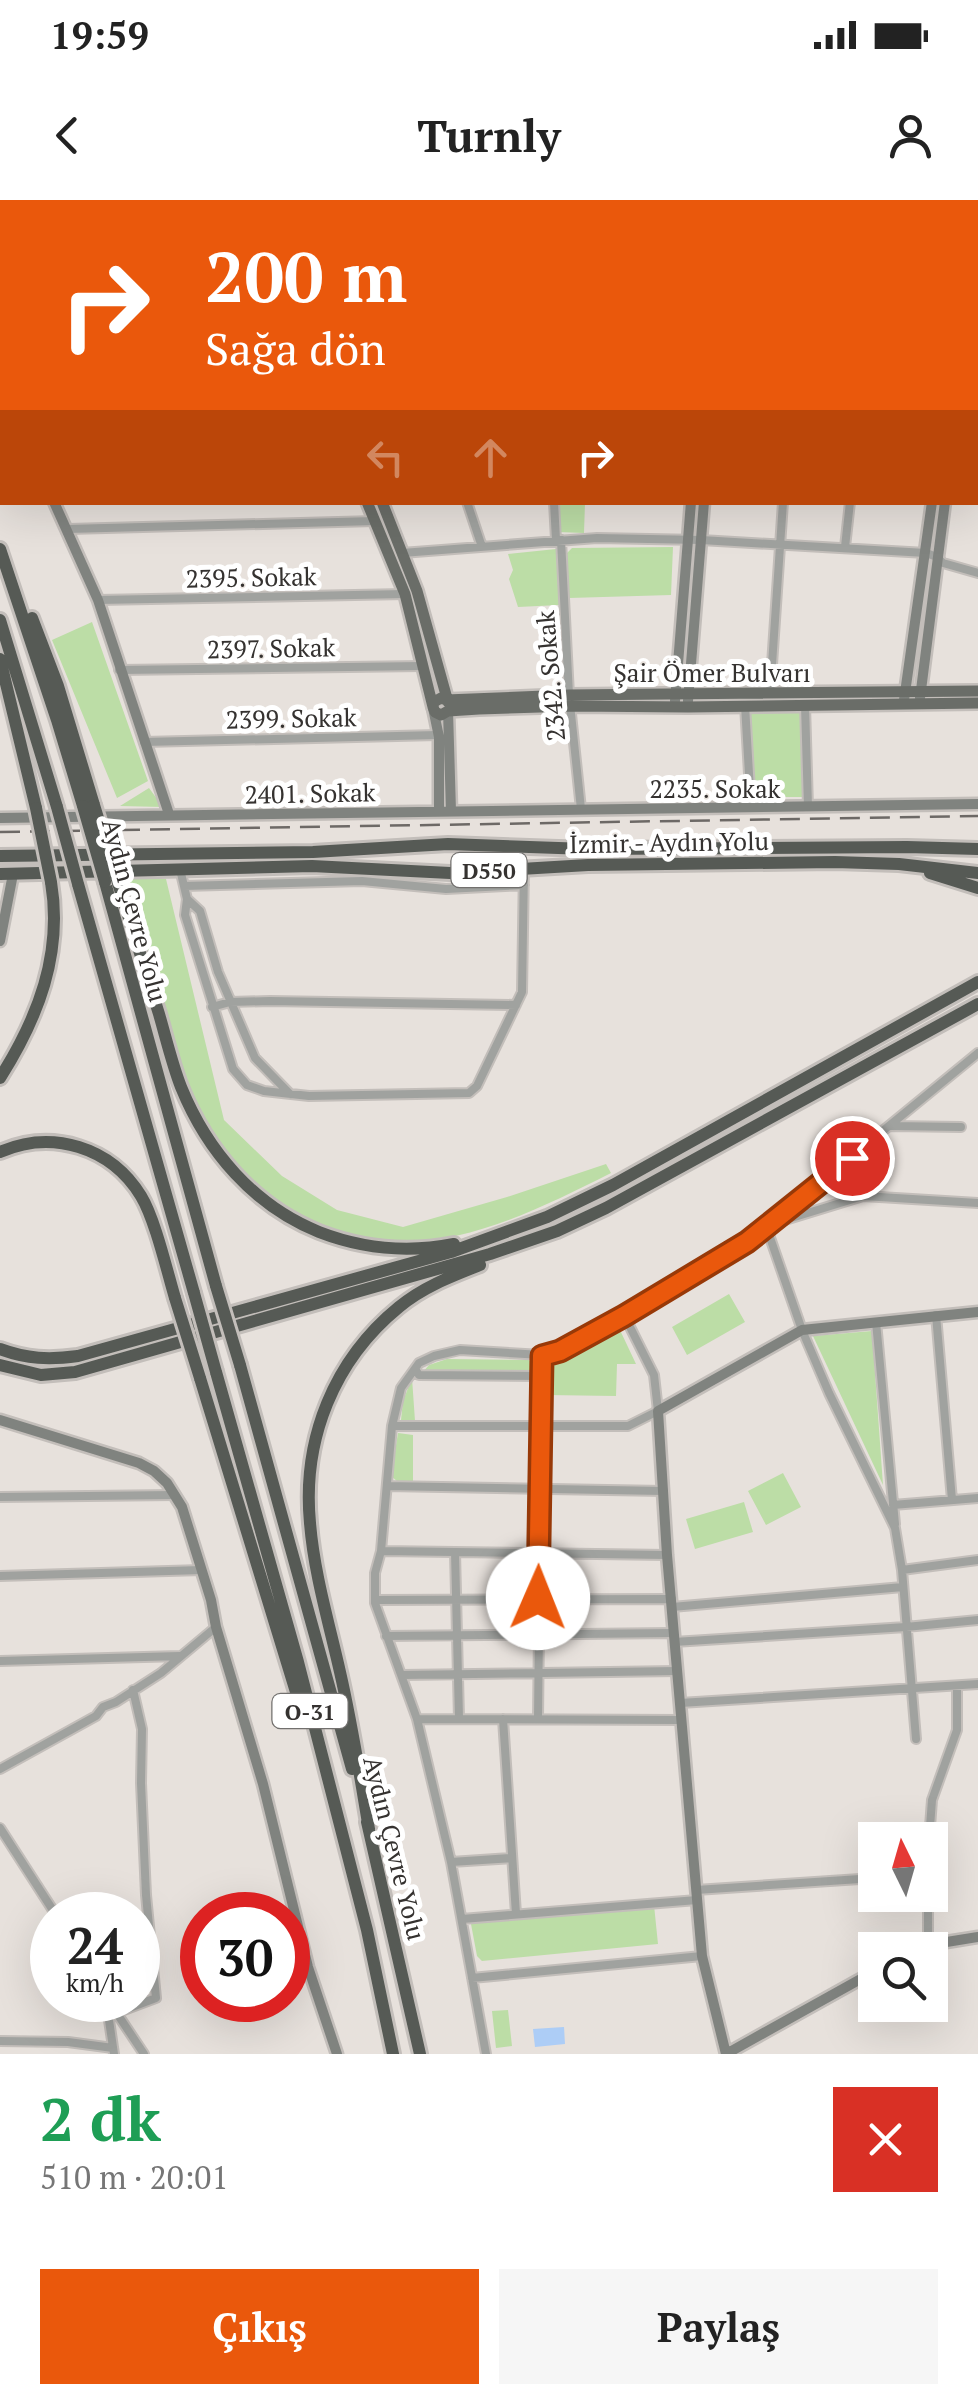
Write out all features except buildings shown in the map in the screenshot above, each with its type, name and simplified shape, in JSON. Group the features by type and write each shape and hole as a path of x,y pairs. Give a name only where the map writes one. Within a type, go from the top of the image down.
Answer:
{"highway":[{"name":"Aydın Çevre Yolu","path":"1,551 112,882 216,1286 369,1829 420,2054"},
{"name":"Aydın Çevre Yolu","path":"0,620 298,1662 367,1930 392,2054"},
{"path":"0,659 36,808 55,908 48,977 36,1013 0,1078"},
{"path":"460,845 460,872"},
{"name":"İzmir - Aydın Yolu","path":"0,856 313,852 460,845 587,849 978,849"},
{"path":"428,872 430,846"},
{"name":"İzmir - Aydın Yolu","path":"7,874 312,866 460,872 835,862 978,873"},
{"path":"899,864 978,888"},
{"path":"112,882 180,1085 212,1146 262,1200 300,1224 371,1247 408,1250 500,1236"},
{"path":"0,1349 22,1358 78,1356 500,1236 612,1186 978,979"},
{"path":"369,1829 310,1522 313,1447 324,1406 346,1364 400,1306 440,1281 622,1199 978,1004"},
{"path":"0,1152 33,1142 65,1142 95,1152 120,1170 142,1197 342,1839"},
{"path":"0,1365 41,1375 75,1372 490,1254 557,1231"}],"main road":[{"path":"368,505 396,554"},
{"path":"383,505 447,706"},
{"path":"411,593 433,708"},
{"name":"Şair Ömer Bulvarı","path":"920,698 978,691"},
{"name":"Şair Ömer Bulvarı","path":"682,701 770,694 978,703"},
{"name":"Şair Ömer Bulvarı","path":"433,708 436,700 447,706 571,700 745,706 904,698"}],"street":[{"path":"56,505 98,600 169,814"},
{"path":"468,505 482,547"},
{"name":"2342. Sokak","path":"554,505 582,809"},
{"path":"691,505 695,539"},
{"path":"682,701 695,539 703,505"},
{"path":"770,694 783,505"},
{"path":"845,547 850,505"},
{"path":"920,698 932,505"},
{"path":"904,698 943,505"},
{"path":"68,530 375,520"},
{"path":"396,554 597,538 695,539 931,555 943,563 978,573"},
{"name":"2395. Sokak","path":"98,600 411,593"},
{"name":"2397. Sokak","path":"119,670 423,666"},
{"path":"805,705 808,808"},
{"path":"447,706 452,811"},
{"path":"745,706 751,808"},
{"path":"433,708 438,735 439,812"},
{"name":"2399. Sokak","path":"144,742 438,735"},
{"name":"2235. Sokak","path":"452,811 978,804"},
{"name":"2401. Sokak","path":"0,818 452,811"},
{"path":"180,869 187,898 185,915 238,1078 247,1086 264,1091 326,1096 470,1093 477,1086 522,992 524,868"},
{"path":"0,941 7,874"},
{"path":"184,886 362,881 455,889 524,885"},
{"path":"187,898 200,911 218,972 254,1058 290,1094"},
{"path":"212,1007 270,1000 516,1005"},
{"path":"486,2054 451,1862 417,1719 375,1600 392,1426 400,1388 419,1363 434,1356 460,1350 542,1356 560,1351 624,1316 747,1242 978,1053"},
{"path":"233,1069 254,1058"},
{"path":"891,1126 962,1127"},
{"path":"852,1158 854,1197"},
{"path":"766,1226 854,1197 978,1203"},
{"path":"766,1226 829,1394 895,1528"},
{"path":"392,1426 628,1426 802,1330 978,1312"},
{"path":"936,1315 952,1500"},
{"path":"624,1316 654,1375 702,1956 726,2054 858,1980"},
{"path":"876,1322 916,1739"},
{"path":"538,1720 542,1356"},
{"path":"414,1369 419,1375 542,1376"},
{"path":"0,1420 139,1462 168,1483 182,1507 263,1784 308,1967 336,2054"},
{"path":"387,1486 664,1491"},
{"path":"0,1497 175,1495"},
{"path":"893,1505 978,1498"},
{"path":"381,1551 667,1554"},
{"path":"455,1552 458,1719"},
{"path":"902,1570 978,1560"},
{"path":"0,1576 202,1570"},
{"path":"375,1600 538,1598 672,1603 903,1587"},
{"path":"386,1636 674,1638 978,1620"},
{"path":"0,1769 61,1737 160,1673 216,1628"},
{"path":"0,1662 183,1656"},
{"path":"402,1675 677,1671"},
{"path":"680,1703 978,1684"},
{"path":"930,1822 932,1800 957,1730 957,1686"},
{"path":"133,1690 142,1729 146,1892"},
{"path":"417,1719 682,1720"},
{"path":"503,1720 516,1914"},
{"path":"0,1828 41,1892"},
{"path":"451,1862 512,1858"},
{"path":"462,1919 858,1880"},
{"path":"948,1942 978,1936"},
{"path":"472,1978 702,1956"},
{"path":"0,2040 68,2042 114,2051 110,2022"},
{"path":"122,2022 144,2054"}],"green space":[{"path":"556,505 585,505 584,533 558,532"},
{"path":"673,547 671,595 569,598 567,553 572,548"},
{"path":"556,549 559,605 518,607 509,579 513,570 508,554"},
{"path":"92,622 148,781 117,798 52,640"},
{"path":"803,712 805,797 752,797 749,713"},
{"path":"149,788 163,807 120,806"},
{"path":"128,877 166,879 224,1120 282,1176 337,1210 403,1227 606,1164 611,1173 507,1221 435,1240 361,1238 310,1221 242,1171 205,1123 175,1045"},
{"path":"729,1294 745,1322 687,1355 672,1327"},
{"path":"619,1328 636,1364 617,1364 616,1396 546,1395 546,1363 566,1357"},
{"path":"872,1331 883,1485 813,1336"},
{"path":"447,1359 529,1360 533,1375 423,1372 429,1365"},
{"path":"412,1378 415,1421 401,1420 403,1401"},
{"path":"398,1433 413,1435 413,1482 398,1482 391,1476"},
{"path":"783,1473 801,1507 766,1525 748,1491"},
{"path":"744,1502 753,1532 695,1549 686,1519"},
{"path":"654,1905 658,1944 482,1961 477,1956 472,1921"},
{"path":"508,2010 512,2046 496,2048 492,2011"}],"water":[{"path":"564,2027 565,2044 535,2047 533,2029"}],"railway":[{"path":"0,832 978,816"}],"route":[{"path":"538,1598 542,1356 560,1351 624,1316 747,1242 852,1158"}]}
